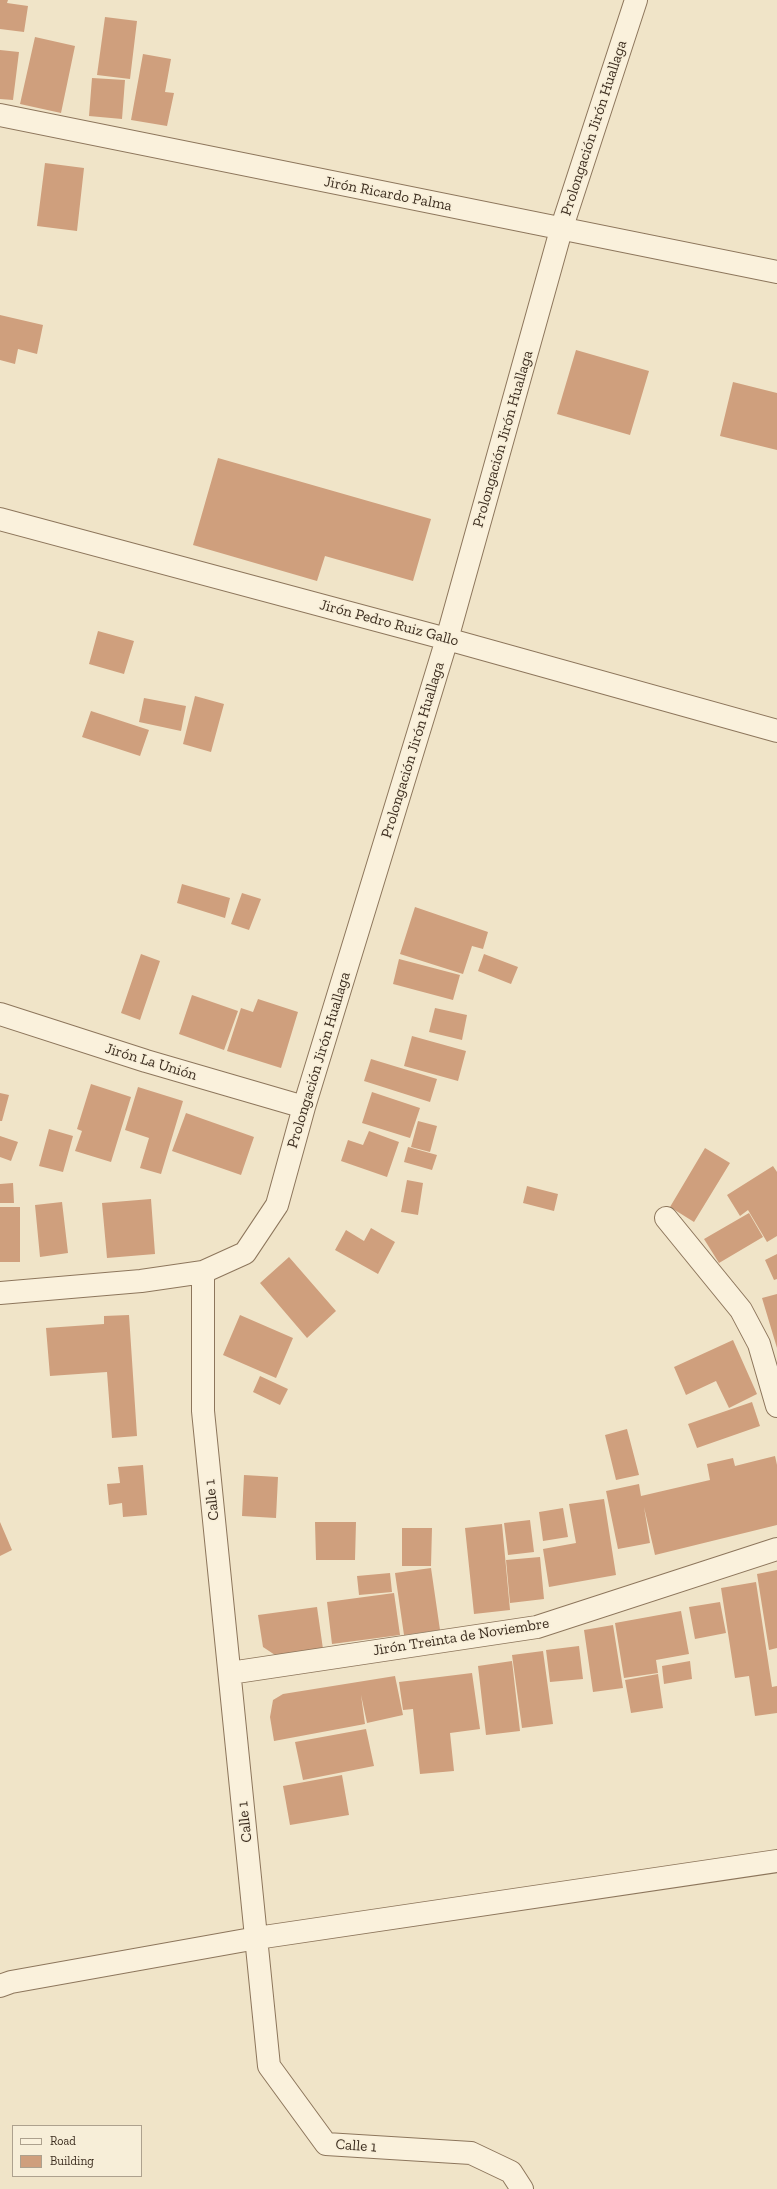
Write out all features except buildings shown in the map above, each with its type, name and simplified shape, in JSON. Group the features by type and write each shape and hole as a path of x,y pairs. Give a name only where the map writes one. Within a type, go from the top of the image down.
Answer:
{"street":[{"name":"Prolongación Jirón Huallaga","path":"0,1293 141,1281 203,1272 245,1253 277,1205 304,1107 448,639 561,230 636,0"},
{"name":"Jirón Ricardo Palma","path":"0,116 561,230 777,272"},
{"name":"Jirón Pedro Ruiz Gallo","path":"0,519 448,639 777,731"},
{"name":"Jirón La Unión","path":"0,1014 146,1061 304,1107"},
{"path":"666,1218 742,1310 759,1344 777,1406"},
{"name":"Calle 1","path":"203,1272 203,1411 269,2066 326,2144 471,2153 511,2172 522,2189"},
{"name":"Jirón Treinta de Noviembre","path":"230,1673 537,1627 777,1549"},
{"path":"0,1986 11,1982 257,1938 777,1861"}]}
